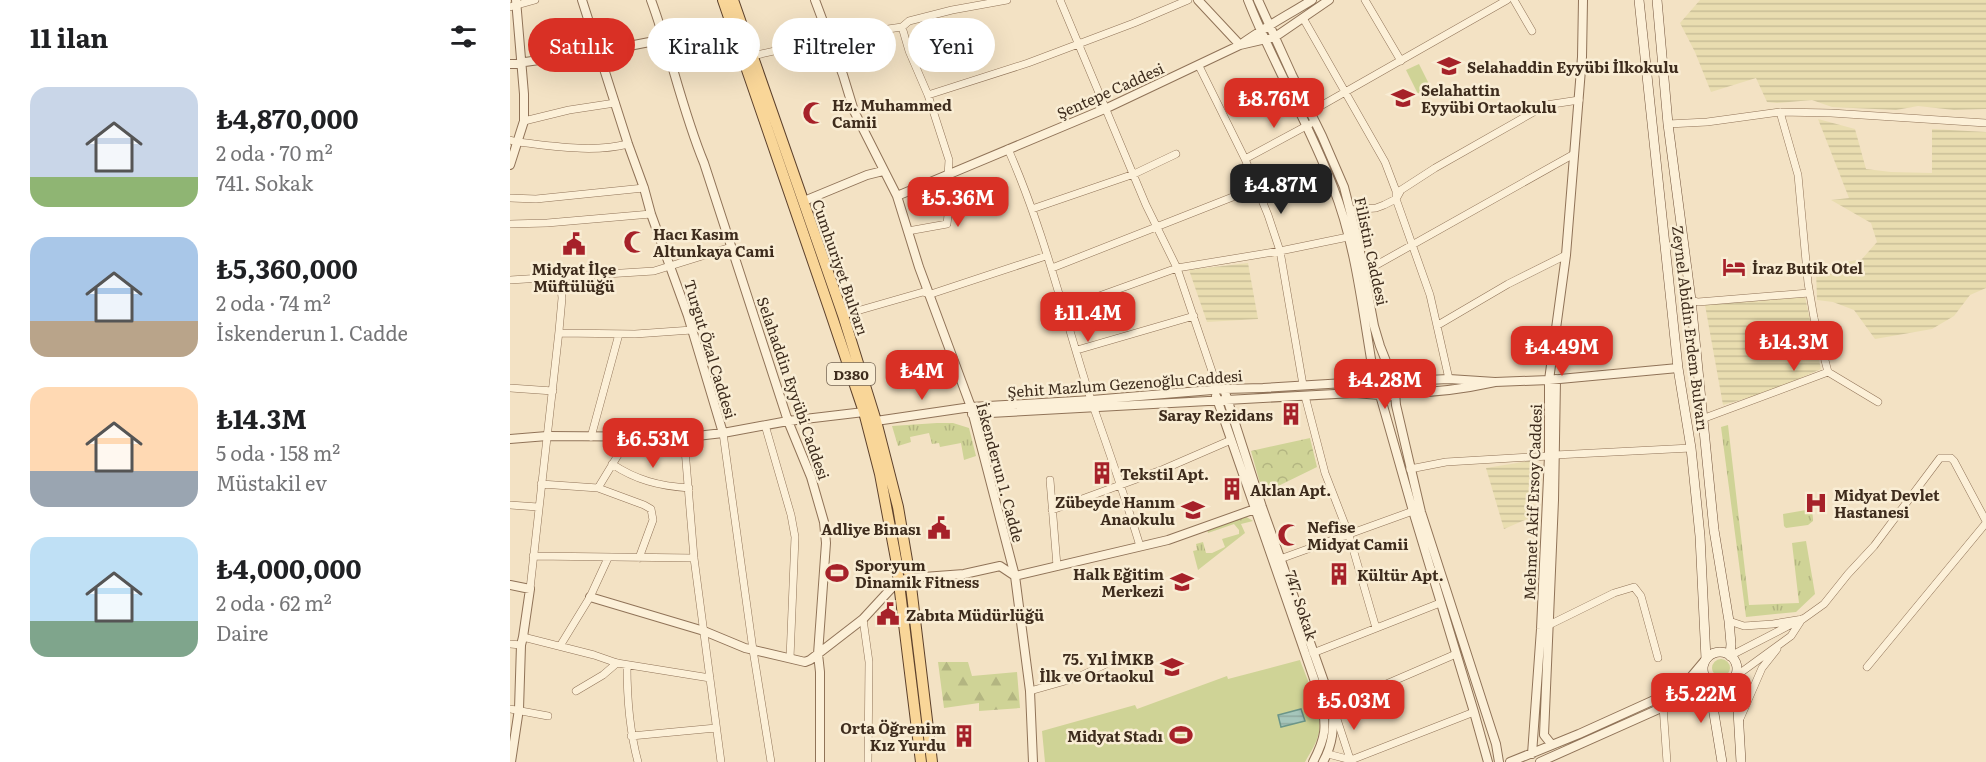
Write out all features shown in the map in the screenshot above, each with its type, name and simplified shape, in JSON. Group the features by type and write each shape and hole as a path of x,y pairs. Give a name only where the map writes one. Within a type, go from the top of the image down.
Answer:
{"main road":[{"name":"Cumhuriyet Bulvarı","path":"723,0 729,18"},
{"name":"Cumhuriyet Bulvarı","path":"733,0 739,18"},
{"name":"Zeynel Abidin Erdem Bulvarı","path":"1639,0 1678,369 1691,448 1700,537 1706,659"},
{"name":"Zeynel Abidin Erdem Bulvarı","path":"1657,0 1668,124 1691,300 1713,530 1730,621 1730,656"},
{"name":"Cumhuriyet Bulvarı","path":"748,72 864,412 880,474 898,581 921,762"},
{"name":"Cumhuriyet Bulvarı","path":"759,72 843,315 876,421 898,507 910,578 932,762"},
{"path":"1722,762 1709,682 1703,669 1706,659 1720,652 1730,656 1737,667 1741,762"},
{"path":"1709,682 1724,686 1736,676"}],"street":[{"path":"510,165 513,141 524,121 521,62 514,4 535,0"},
{"name":"Turgut Özal Caddesi","path":"582,0 588,18"},
{"name":"Selahaddin Eyyübi Caddesi","path":"651,0 657,18"},
{"name":"İskenderun 1. Cadde","path":"815,0 821,18"},
{"path":"896,28 902,27 909,21 952,10 1007,0"},
{"name":"747. Sokak","path":"1060,0 1157,227 1177,268 1219,389 1218,401 1324,714 1326,726 1324,736 1312,762"},
{"path":"928,95 1028,63 1188,0"},
{"path":"1198,0 1240,45 1260,30 1312,0"},
{"name":"Filistin Caddesi","path":"1248,0 1265,40 1334,162 1350,210 1374,326 1393,379"},
{"name":"Filistin Caddesi","path":"1258,0 1310,112 1311,123 1334,188 1348,237 1372,365 1378,381"},
{"name":"Şentepe Caddesi","path":"897,196 1107,108 1240,45 1275,37 1329,0"},
{"path":"1365,0 1401,62"},
{"path":"1310,112 1507,0"},
{"path":"1514,0 1532,31"},
{"path":"1552,746 1544,735 1549,625 1552,380 1566,255 1579,100 1583,0"},
{"path":"1303,18 1385,162 1430,295 1449,379"},
{"path":"902,27 909,51 928,95 949,160 947,224 908,231"},
{"path":"510,64 528,61"},
{"path":"1199,66 1258,187 1280,251 1304,385"},
{"name":"Turgut Özal Caddesi","path":"605,72 692,330 723,433"},
{"name":"Selahaddin Eyyübi Caddesi","path":"674,72 693,138 704,163 788,421 811,477 824,522 826,543 818,654 820,762"},
{"name":"İskenderun 1. Cadde","path":"840,72 854,111 897,196 919,267 931,294 971,410 1015,576 1030,691 1033,762"},
{"path":"1350,210 1376,208 1396,199 1401,190 1435,168 1546,105 1579,100"},
{"path":"524,121 569,110 615,103"},
{"path":"1780,112 1798,175 1809,292 1828,372 1878,402"},
{"path":"1668,124 1707,122 1780,112 1986,123"},
{"path":"1245,159 1311,123"},
{"path":"513,141 579,149 612,148 628,144"},
{"path":"1008,149 1027,191 1140,546"},
{"path":"1032,209 1134,174 1176,154"},
{"path":"1364,272 1574,154"},
{"path":"804,201 883,171"},
{"path":"1052,268 1258,187"},
{"path":"510,198 536,199 644,188"},
{"path":"510,224 651,214"},
{"path":"1063,309 1177,268 1348,237"},
{"path":"510,281 654,271 731,246"},
{"path":"1438,325 1508,284 1566,255"},
{"path":"843,315 923,292 931,294 1046,256"},
{"path":"511,762 522,641 559,333 562,298 560,277"},
{"path":"1691,300 1698,302 1809,292"},
{"path":"1077,350 1194,316"},
{"path":"559,333 619,334 692,330"},
{"path":"591,438 619,334"},
{"path":"1488,762 1380,395 1376,390 1378,381 1383,377 1404,381 1552,380 1678,369"},
{"path":"1702,419 1828,372"},
{"path":"1393,379 1396,386 1396,405 1410,469 1434,554 1496,744 1499,762"},
{"name":"Şehit Mazlum Gezenoğlu Caddesi","path":"1093,404 1219,389 1378,381"},
{"path":"1380,395 1390,396 1395,392 1470,388 1495,382"},
{"path":"510,388 553,390"},
{"path":"1219,389 1228,401 1280,560 1351,761"},
{"name":"Şehit Mazlum Gezenoğlu Caddesi","path":"876,421 971,410 1228,401 1354,393 1380,395"},
{"path":"1305,396 1325,473 1348,535 1376,628"},
{"path":"510,439 547,436 684,437 864,412"},
{"path":"765,425 791,515 795,537 790,658"},
{"path":"723,433 771,762"},
{"path":"598,488 629,437"},
{"path":"684,437 694,558 721,762"},
{"path":"1052,510 1231,440"},
{"path":"1410,469 1446,462 1691,448"},
{"name":"Mehmet Akif Ersoy Caddesi","path":"1532,754 1552,455"},
{"path":"1730,656 1803,619 1824,604 1874,546 1940,458 1951,458 1986,522 1867,667"},
{"path":"612,464 630,476 670,487 688,488"},
{"path":"1050,480 1057,566"},
{"path":"541,484 598,488 651,509 653,520 639,558"},
{"path":"510,505 538,507"},
{"path":"590,597 704,631 753,650 805,662 863,619 898,581 964,574 1000,566 1015,576 1168,540 1255,509"},
{"path":"1280,560 1413,511"},
{"path":"533,556 694,558"},
{"path":"560,646 590,597 608,558"},
{"path":"510,585 530,589"},
{"path":"1549,625 1614,593 1634,587 1641,596 1658,658"},
{"path":"1313,653 1440,603"},
{"path":"863,619 869,662 867,762"},
{"path":"1730,621 1744,626 1758,627 1803,619"},
{"path":"1736,676 1791,636 1803,619"},
{"path":"510,644 522,641 560,646 627,665 710,678"},
{"path":"1738,723 1762,668 1785,641"},
{"path":"1333,707 1456,654"},
{"path":"1510,762 1552,746 1674,691 1690,678 1706,659"},
{"path":"576,691 618,663"},
{"path":"1030,691 1076,678 1106,664"},
{"path":"627,665 627,706 631,736 638,762"},
{"path":"1540,762 1697,692 1709,682"},
{"path":"1664,706 1666,762"},
{"path":"1333,707 1333,734 1325,758 1351,761 1474,712"},
{"path":"515,709 548,716"},
{"path":"631,736 716,728"}],"shaded area":[{"path":"1700,0 1986,0 1986,109 1954,110 1918,106 1896,110 1832,107 1812,100 1767,102 1756,78 1711,92 1680,23"},
{"path":"1818,119 1855,129 1866,169 1891,172 1932,173 1932,129 1986,132 1986,288 1970,295 1954,316 1932,329 1875,339 1854,310 1833,302 1817,300 1816,268 1862,259 1877,242 1871,223 1831,200 1849,198"},
{"path":"1248,263 1258,319 1207,322 1189,270"},
{"path":"1805,297 1821,369 1768,392 1723,405 1705,305"},
{"path":"1535,460 1534,516 1504,529 1486,468"}],"green space":[{"path":"1419,64 1431,88 1418,94 1406,70"},
{"path":"968,179 977,190 954,204 954,184"},
{"path":"953,423 969,428 976,456 964,460 961,443 940,447 939,443 932,444 929,433 910,437 911,442 898,446 892,426"},
{"path":"1728,425 1749,605 1799,603 1792,543 1806,541 1815,594 1796,612 1746,617 1721,427"},
{"path":"1310,438 1317,467 1268,491 1264,490 1261,487 1251,451"},
{"path":"1812,509 1813,521 1808,525 1786,528 1784,526 1783,514"},
{"path":"1245,516 1253,521 1241,524 1245,533 1198,570 1193,551 1197,550 1196,544 1203,542 1206,553 1212,553 1225,547 1222,539 1239,534 1234,524 1208,533 1207,529"},
{"path":"1721,659 1728,661 1730,668 1728,675 1721,677 1714,675 1712,668 1714,661"},
{"path":"1300,660 1314,696 1320,724 1317,740 1305,762 1045,762 1042,731 1135,705 1137,709 1227,676 1228,679"},
{"path":"938,662 968,662 972,676 1017,672 1020,708 979,711 979,703 944,708"}],"water":[{"path":"1301,709 1305,721 1281,727 1278,715"}],"place":[{"name":"Selahaddin Eyyübi İlkokulu","path":"1449,66"},
{"name":"Selahattin Eyyübi Ortaokulu","path":"1403,98"},
{"name":"Hz. Muhammed Camii","path":"814,113"},
{"name":"Hacı Kasım Altunkaya Cami","path":"635,242"},
{"name":"Midyat İlçe Müftülüğü","path":"574,244"},
{"name":"İraz Butik Otel","path":"1734,267"},
{"name":"Saray Rezidans","path":"1291,414"},
{"name":"Tekstil Apt.","path":"1102,473"},
{"name":"Aklan Apt.","path":"1232,489"},
{"name":"Midyat Devlet Hastanesi","path":"1816,503"},
{"name":"Zübeyde Hanım Anaokulu","path":"1193,510"},
{"name":"Adliye Binası","path":"939,528"},
{"name":"Nefise Midyat Camii","path":"1289,535"},
{"name":"Sporyum Dinamik Fitness","path":"837,573"},
{"name":"Kültür Apt.","path":"1339,574"},
{"name":"Halk Eğitim Merkezi","path":"1182,582"},
{"name":"Zabıta Müdürlüğü","path":"888,614"},
{"name":"75. Yıl İMKB İlk ve Ortaokul","path":"1172,667"},
{"name":"Midyat Stadı","path":"1181,735"},
{"name":"Orta Öğrenim Kız Yurdu","path":"964,736"}]}
